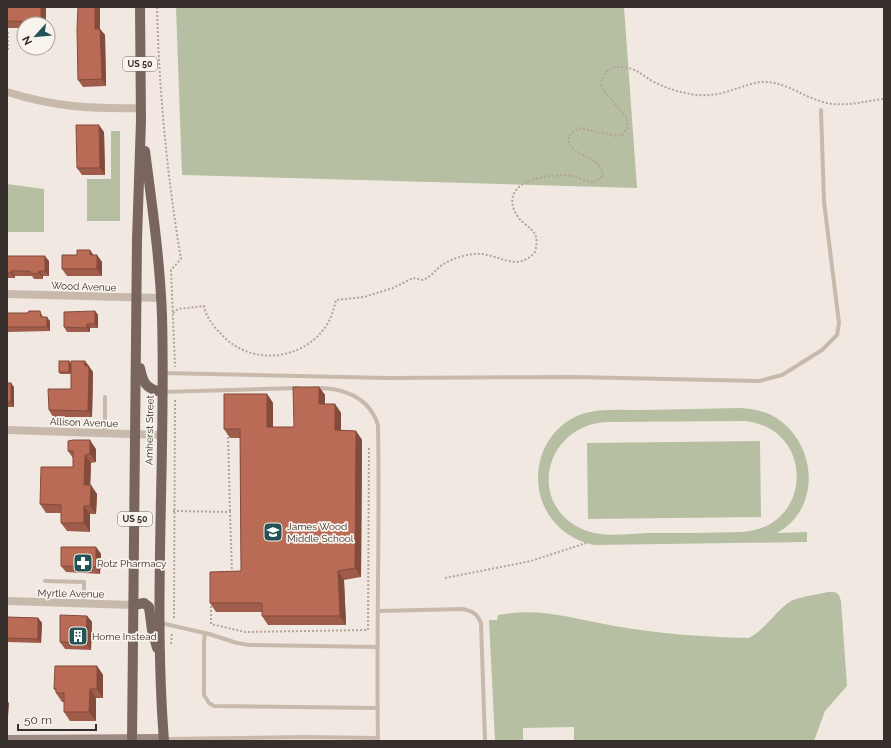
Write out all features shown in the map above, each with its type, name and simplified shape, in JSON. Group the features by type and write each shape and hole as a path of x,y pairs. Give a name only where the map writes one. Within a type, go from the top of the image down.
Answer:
{"main road":[{"name":"Amherst Street","path":"140,7 141,108 155,224 160,298 162,373 160,660 163,740"},
{"name":"Amherst Street","path":"132,740 136,352 142,121"},
{"path":"136,352 144,383 150,389 162,392"},
{"path":"134,605 144,603 149,607 152,630 160,660"},
{"path":"7,740 163,740"}],"street":[{"path":"7,92 45,103 72,107 141,108"},
{"name":"Wood Avenue","path":"7,294 160,298"},
{"name":"Allison Avenue","path":"7,430 161,434"},
{"name":"Myrtle Avenue","path":"7,602 134,605"}],"lane":[{"path":"162,373 387,378 574,377 759,381 782,375 804,363 832,342 837,336 839,323 824,202 821,110"},
{"path":"163,740 305,737 378,740 380,502 378,425 375,416 363,400 353,395 324,387 309,388"},
{"path":"162,392 302,388"},
{"path":"105,397 105,432"},
{"path":"45,581 84,582 84,603"},
{"path":"379,611 463,609 471,611 478,616 481,623 484,741"},
{"path":"160,623 250,645 378,647"},
{"path":"205,633 204,695 209,703 214,706 378,708"}],"path":[{"path":"8,31 8,50"},
{"path":"173,313 178,309 204,306 205,312 218,331 240,349 266,356 288,354 299,350 323,330 333,314 336,300 364,297 393,288 413,278 423,280 450,260 470,254 496,256 515,263 524,261 535,252 537,238 535,232 521,221 515,211 513,200 519,186 532,179 556,176 570,176 594,183 603,175 602,168 597,162 571,149 568,141 571,133 580,128 616,136 622,135 628,128 626,118 601,87 602,78 605,72 620,67 634,69 664,87 691,94 721,94 760,82 789,87 826,103 859,104 884,99"},
{"path":"225,574 232,574 228,426"},
{"path":"211,595 211,624 245,632 368,630 369,446"},
{"path":"173,511 230,512"},
{"path":"445,578 531,561 586,543"}],"green space":[{"path":"176,7 624,7 637,188 182,175"},
{"path":"111,131 120,131 120,221 87,221 87,179 111,179"},
{"path":"7,184 44,189 44,232 7,232"},
{"path":"740,408 762,412 782,422 794,434 802,448 807,464 809,480 807,495 801,510 791,523 777,533 807,532 807,542 595,545 578,540 562,530 550,517 542,501 539,488 538,474 540,462 544,449 550,438 569,420 589,412 604,410","holes":["745,421 768,428 784,441 794,459 797,478 793,497 782,514 765,526 742,532 648,533 614,535 597,534 582,529 564,517 554,502 549,485 550,467 557,451 569,437 585,427 606,422"]},
{"path":"760,441 761,517 588,519 587,443"},
{"path":"828,592 835,592 839,595 841,601 847,686 825,711 814,741 574,741 574,727 523,728 523,741 495,741 489,620 497,620 498,615 529,612 543,613 648,631 698,636 749,638 760,630 791,601"}],"building":[{"path":"7,7 41,7 41,16 16,16 16,21 7,21"},
{"path":"78,7 95,7 95,29 100,29 102,79 78,80"},
{"path":"76,125 99,125 100,168 77,168"},
{"path":"77,250 90,250 90,255 97,255 97,269 62,269 62,255 77,255"},
{"path":"7,256 45,256 45,271 39,271 39,273 31,274 30,271 11,271 11,273 7,273"},
{"path":"29,311 40,311 41,317 47,317 47,327 7,327 7,313 27,313"},
{"path":"95,311 95,324 87,324 87,328 64,327 64,312"},
{"path":"59,361 69,361 69,372 59,372"},
{"path":"71,361 85,361 85,366 89,366 88,411 49,410 48,389 71,389"},
{"path":"7,383 11,383 11,402 7,402"},
{"path":"293,387 319,387 319,404 335,404 335,430 356,431 355,568 338,571 340,616 262,616 262,603 210,603 210,572 241,571 240,429 224,429 224,394 267,394 267,427 294,427"},
{"path":"90,440 90,454 85,455 84,485 91,485 90,506 84,506 84,523 61,523 61,505 40,504 41,467 73,467 73,451 68,451 68,441"},
{"path":"61,547 96,547 96,567 61,566"},
{"name":"Home Instead","path":"60,615 87,616 86,643 60,642"},
{"path":"7,617 38,618 38,639 7,638"},
{"path":"55,666 97,666 97,689 90,689 89,712 64,712 64,693 56,693 56,689 54,689"}],"place":[{"name":"James Wood Middle School","path":"273,532"},
{"name":"Rotz Pharmacy","path":"83,563"},
{"name":"Home Instead","path":"78,636"}]}
